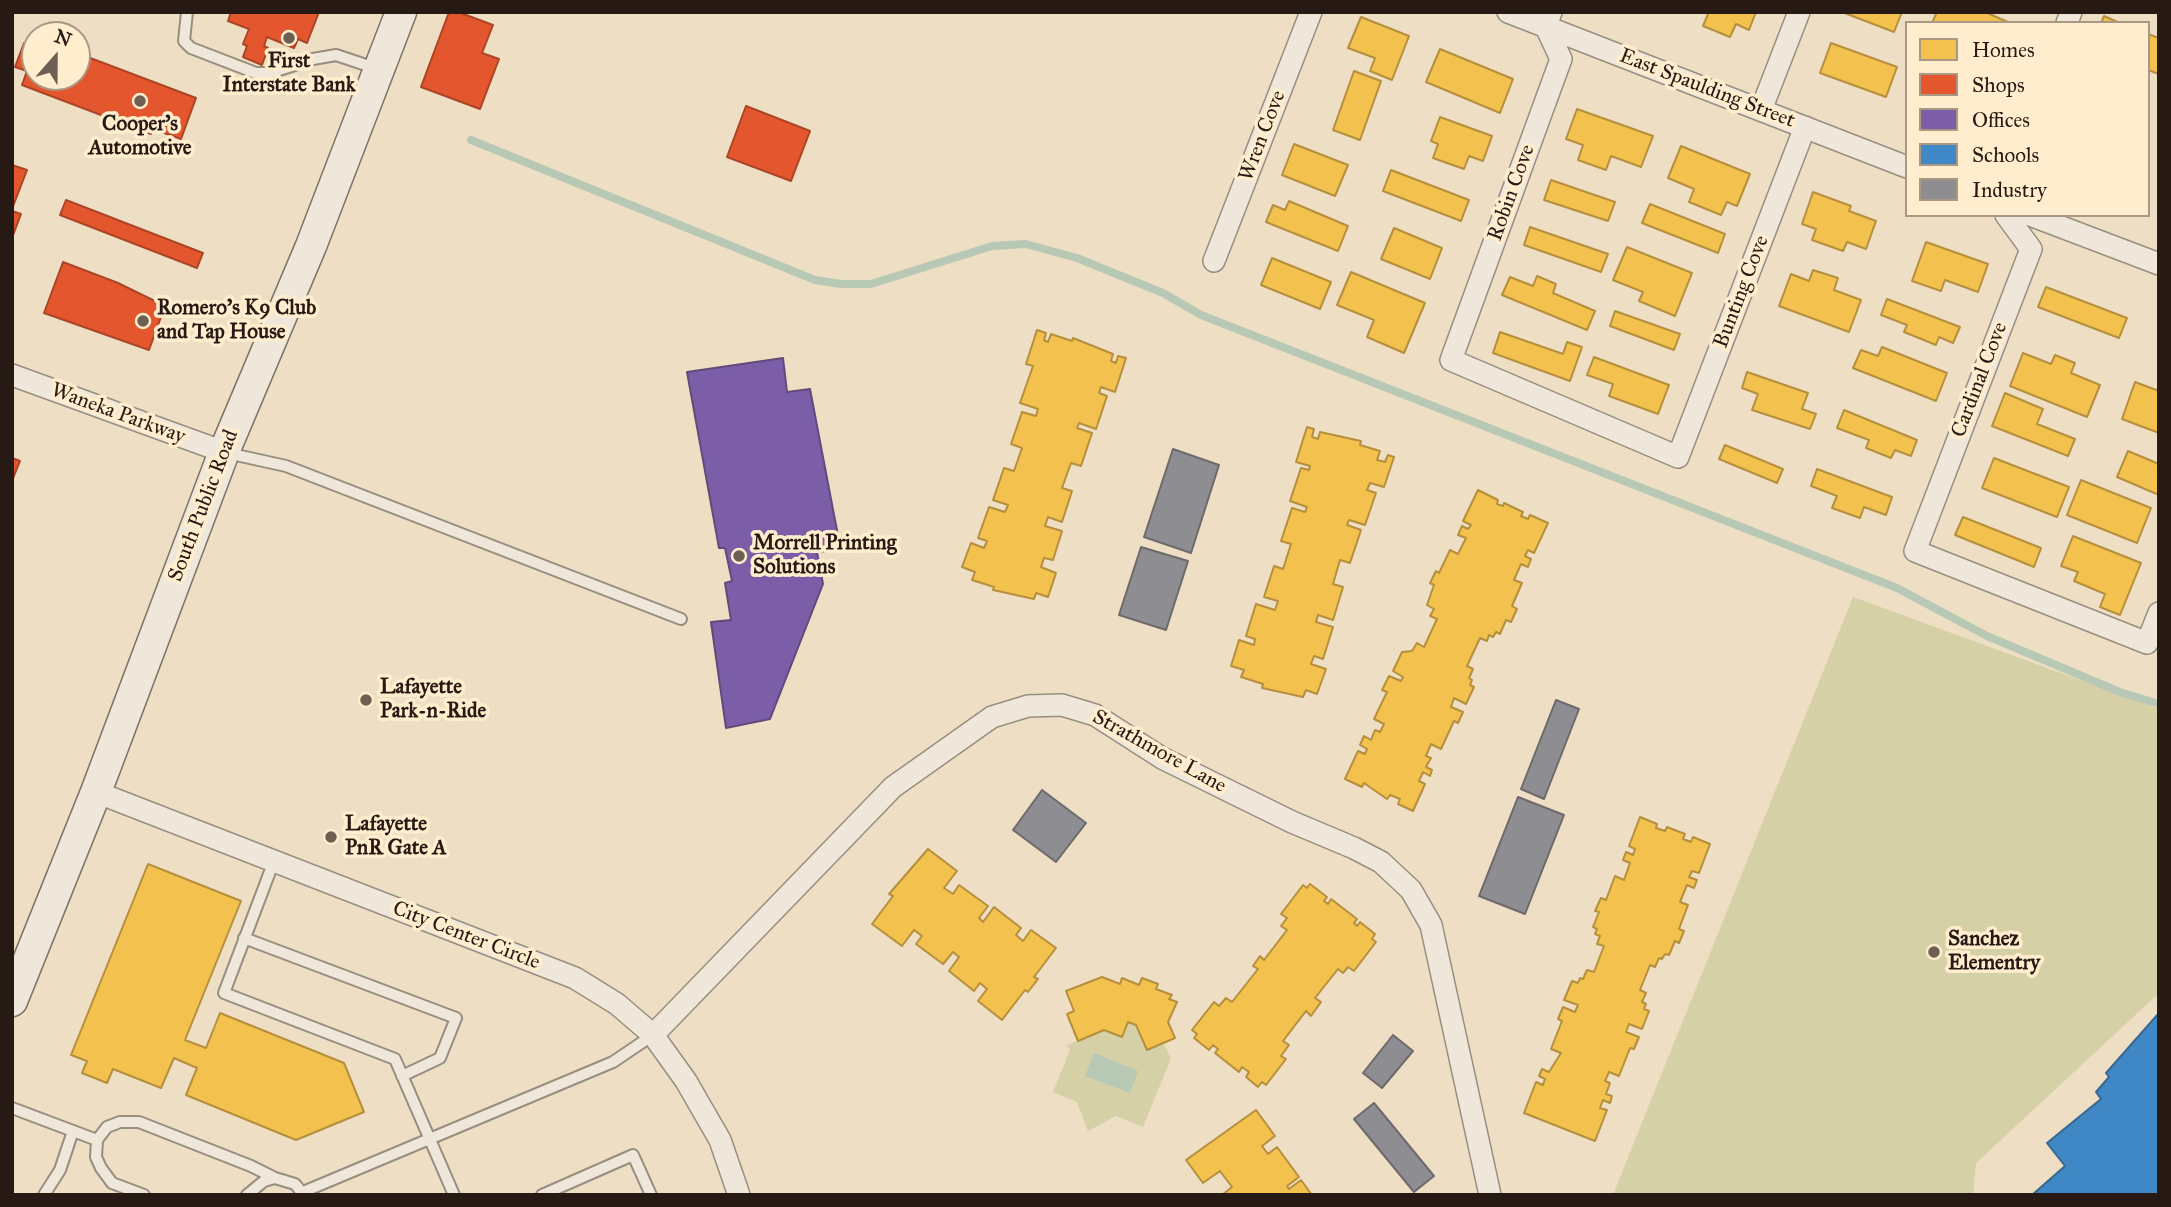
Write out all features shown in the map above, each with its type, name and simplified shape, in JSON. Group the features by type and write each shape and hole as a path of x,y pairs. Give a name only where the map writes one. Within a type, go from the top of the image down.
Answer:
{"street":[{"name":"South Public Road","path":"12,1001 96,792 224,452 312,246 401,12"},
{"name":"Wren Cove","path":"1214,261 1311,12"},
{"name":"East Spaulding Street","path":"1508,12 1549,20 1761,110 1905,166"},
{"path":"1761,110 1799,12"},
{"name":"Robin Cove","path":"1549,20 1561,59 1451,360 1678,457"},
{"name":"Bunting Cove","path":"1678,457 1805,127"},
{"name":"Cardinal Cove","path":"2008,217 2031,248 1915,551 2147,643 2159,613"},
{"path":"2036,217 2159,264"},
{"name":"Waneka Parkway","path":"12,375 224,452"},
{"name":"Strathmore Lane","path":"653,1035 893,787 992,717 1028,706 1062,705 1095,715 1162,758 1363,853 1381,863 1411,890 1431,925 1490,1195"},
{"name":"City Center Circle","path":"96,792 575,978 617,1004 653,1035 686,1081 720,1140 739,1195"}],"lane":[{"path":"187,12 184,41 191,48 256,73 270,73 313,59 336,55 379,69"},
{"path":"224,452 286,466 681,619"},
{"path":"274,861 223,993 395,1059 454,1195"},
{"path":"244,938 456,1018 440,1058 402,1076"},
{"path":"144,1195 112,1183 96,1157 97,1140 107,1127 120,1122 139,1122 295,1184 304,1193 613,1062 653,1035"},
{"path":"12,1108 97,1140"},
{"path":"44,1195 60,1170 74,1131"},
{"path":"542,1195 633,1155 651,1195"},
{"path":"247,1195 264,1181 275,1178"}],"shaded area":[{"name":"Sanchez Elementry","path":"1853,597 2159,709 2159,993 1976,1163 1973,1195 1613,1195"},
{"path":"1128,1022 1136,1025 1147,1050 1163,1043 1171,1058 1143,1127 1116,1116 1088,1131 1077,1102 1053,1092 1070,1050 1067,1045 1104,1030 1122,1037"},
{"path":"1094,1053 1138,1071 1130,1093 1085,1076"}],"building: Homes":[{"path":"1704,12 1756,12 1749,30 1736,24 1730,37 1703,26 1708,14"},
{"path":"1842,12 1902,12 1894,32"},
{"path":"1937,12 1985,12 2006,21 1933,21"},
{"path":"2104,16 2115,21 2102,21"},
{"path":"1361,17 1409,36 1392,80 1370,71 1375,58 1348,48"},
{"path":"2150,35 2159,38 2159,74 2150,71"},
{"path":"1831,43 1897,67 1886,97 1820,73"},
{"path":"1440,49 1513,79 1500,113 1426,82"},
{"path":"1354,71 1381,81 1360,140 1333,130"},
{"path":"1577,109 1653,136 1641,167 1611,156 1606,170 1578,160 1583,145 1566,139"},
{"path":"1440,117 1492,136 1483,161 1469,156 1464,169 1433,158 1438,144 1431,141"},
{"path":"1294,144 1348,165 1335,196 1282,175"},
{"path":"1681,146 1750,174 1737,206 1727,202 1721,215 1689,202 1694,189 1668,178"},
{"path":"1391,170 1469,200 1461,221 1383,191"},
{"path":"1551,180 1615,202 1608,221 1544,200"},
{"path":"1813,192 1851,206 1849,211 1876,221 1866,249 1847,242 1843,251 1812,240 1816,229 1802,224"},
{"path":"1289,201 1348,226 1338,251 1266,222 1273,205 1285,210"},
{"path":"1650,204 1725,234 1718,253 1642,223"},
{"path":"1530,227 1608,254 1601,272 1524,245"},
{"path":"1394,228 1442,248 1430,279 1381,259"},
{"path":"1926,242 1988,264 1978,292 1945,280 1941,291 1912,281"},
{"path":"1627,247 1692,273 1675,316 1639,301 1643,292 1613,280"},
{"path":"1272,258 1331,282 1320,309 1261,285"},
{"path":"1813,270 1838,278 1834,290 1861,300 1849,332 1779,306 1791,274 1809,281"},
{"path":"1351,272 1425,303 1404,353 1367,337 1374,320 1337,305"},
{"path":"1537,276 1556,284 1553,293 1595,311 1587,330 1502,295 1510,277 1533,286"},
{"path":"2046,287 2127,318 2119,338 2038,307"},
{"path":"1887,299 1960,327 1953,343 1939,337 1936,345 1904,332 1907,325 1881,315"},
{"path":"1615,311 1680,334 1674,350 1610,326"},
{"path":"1037,330 1046,333 1044,340 1048,342 1051,334 1072,341 1073,338 1113,354 1111,361 1116,363 1118,356 1126,358 1115,392 1101,387 1099,393 1107,396 1096,429 1079,423 1077,428 1092,433 1081,466 1071,463 1062,488 1072,491 1062,522 1048,517 1045,526 1062,531 1053,560 1044,558 1041,567 1056,573 1048,597 1036,593 1034,599 993,590 994,587 972,580 975,572 962,567 971,543 984,548 987,541 978,538 989,507 1005,512 1008,505 993,500 1004,468 1014,471 1022,448 1011,444 1022,412 1036,416 1038,409 1020,403 1033,366 1026,364"},
{"path":"1500,332 1563,354 1567,342 1582,347 1570,381 1493,353"},
{"path":"1882,347 1947,373 1936,401 1853,368 1861,350 1878,356"},
{"path":"2023,353 2051,364 2055,355 2075,363 2071,373 2100,385 2087,417 2010,386"},
{"path":"1594,357 1669,385 1658,414 1609,396 1613,384 1587,375"},
{"path":"1747,372 1808,393 1802,409 1816,414 1810,429 1752,410 1758,394 1742,388"},
{"path":"2135,382 2159,391 2159,433 2122,419"},
{"path":"2005,393 2043,409 2037,424 2075,439 2068,456 1992,426"},
{"path":"1844,410 1917,440 1911,456 1895,450 1891,458 1866,448 1869,440 1837,428"},
{"path":"1307,427 1314,429 1312,437 1318,439 1320,432 1361,441 1360,445 1380,451 1377,460 1385,462 1388,455 1394,457 1384,487 1370,483 1367,490 1376,493 1365,525 1349,520 1347,525 1361,530 1350,563 1340,560 1333,584 1343,587 1333,620 1318,615 1316,622 1333,627 1323,659 1314,656 1311,664 1326,669 1317,694 1306,690 1303,697 1262,688 1263,684 1241,677 1244,670 1231,666 1239,640 1254,645 1255,639 1246,636 1256,604 1275,610 1278,601 1264,597 1274,566 1283,569 1291,544 1281,541 1292,508 1305,512 1307,507 1290,501 1301,468 1309,470 1310,466 1296,462"},
{"path":"1725,445 1783,469 1777,483 1719,459"},
{"path":"2128,451 2159,464 2159,495 2117,477"},
{"path":"1994,458 2069,487 2057,517 1982,488"},
{"path":"1817,469 1892,497 1886,515 1864,507 1860,518 1832,508 1837,496 1811,486"},
{"path":"2081,480 2151,508 2137,543 2067,515"},
{"path":"1478,490 1498,500 1497,504 1503,506 1504,503 1523,512 1521,516 1528,519 1530,515 1548,523 1534,553 1528,550 1525,556 1531,559 1528,567 1521,564 1514,580 1522,583 1512,606 1517,609 1511,622 1506,620 1500,634 1496,632 1493,637 1489,635 1487,641 1480,638 1467,666 1473,669 1469,678 1472,680 1470,685 1474,687 1466,704 1454,698 1451,707 1463,712 1458,723 1454,721 1441,749 1431,744 1426,756 1431,758 1426,767 1432,770 1430,776 1423,772 1419,781 1425,784 1413,811 1398,804 1400,799 1390,795 1387,799 1364,783 1362,787 1345,779 1358,751 1365,754 1367,749 1360,745 1364,736 1371,740 1375,730 1380,732 1384,724 1374,719 1387,692 1382,690 1389,676 1401,681 1403,677 1393,671 1402,652 1412,651 1417,643 1424,647 1437,619 1430,616 1434,609 1427,605 1434,585 1430,583 1436,571 1439,573 1450,550 1458,554 1466,538 1458,535 1462,526 1468,529 1471,525 1463,521"},
{"path":"1963,517 2041,548 2034,567 1955,535"},
{"path":"2073,536 2141,563 2120,615 2100,607 2105,594 2074,581 2078,572 2061,566"},
{"path":"1640,817 1657,824 1656,828 1665,831 1667,827 1685,834 1683,839 1691,842 1693,837 1710,844 1699,873 1692,871 1689,877 1697,880 1694,888 1687,885 1680,902 1688,905 1679,929 1684,931 1679,943 1675,941 1669,955 1665,954 1662,959 1659,958 1655,967 1650,965 1640,990 1646,993 1642,1002 1646,1004 1644,1009 1649,1011 1642,1029 1629,1024 1626,1032 1639,1037 1634,1049 1630,1048 1619,1076 1609,1072 1605,1081 1610,1083 1606,1094 1612,1096 1610,1103 1603,1100 1600,1108 1607,1110 1595,1141 1524,1113 1536,1082 1543,1085 1545,1079 1539,1076 1542,1069 1549,1072 1561,1053 1551,1049 1562,1021 1558,1019 1563,1007 1575,1012 1578,1005 1564,1000 1572,981 1578,983 1587,970 1594,972 1604,946 1597,944 1600,936 1595,934 1597,929 1593,927 1599,912 1595,911 1601,898 1606,900 1615,876 1624,880 1630,863 1623,860 1626,852 1633,855 1635,849 1629,846"},
{"path":"928,849 957,871 944,888 953,894 959,885 988,906 979,918 983,922 994,907 1021,928 1016,935 1023,941 1031,930 1056,948 1034,977 1038,979 1028,992 1025,990 1002,1020 978,1001 987,989 980,983 974,991 949,971 959,957 953,952 943,964 916,944 922,936 914,930 902,946 872,924 893,896 889,894"},
{"path":"148,864 241,901 185,1040 206,1048 220,1013 344,1063 364,1112 296,1140 186,1095 197,1068 174,1058 161,1088 113,1069 107,1083 82,1073 87,1061 71,1055"},
{"path":"1310,884 1327,897 1324,901 1328,904 1331,899 1357,919 1354,923 1357,926 1360,922 1375,934 1372,939 1376,942 1354,971 1348,967 1343,973 1338,969 1315,998 1321,1002 1311,1016 1306,1011 1283,1041 1289,1045 1281,1056 1286,1059 1266,1085 1262,1082 1258,1087 1246,1077 1249,1072 1242,1067 1239,1072 1215,1053 1218,1049 1213,1045 1209,1050 1194,1038 1197,1034 1192,1030 1214,1002 1219,1006 1226,998 1232,1002 1258,969 1253,966 1260,956 1264,960 1287,930 1281,926 1287,918 1281,914 1303,885 1307,888"},
{"path":"1102,977 1120,984 1122,978 1139,985 1142,978 1158,984 1156,989 1172,995 1169,999 1177,1002 1168,1022 1175,1038 1147,1050 1136,1025 1128,1022 1122,1037 1104,1030 1078,1041 1067,1014 1074,1011 1066,991"},
{"path":"1256,1110 1275,1136 1262,1146 1268,1154 1277,1147 1299,1177 1287,1186 1289,1189 1301,1180 1312,1195 1222,1195 1232,1187 1220,1171 1203,1183 1186,1160"}],"building: Shops":[{"name":"First Interstate Bank","path":"231,12 319,12 307,43 298,39 294,48 267,37 264,46 268,48 262,65 243,57 247,46 243,44 249,29 228,21"},
{"path":"449,12 458,12 493,25 482,53 499,59 480,109 421,87"},
{"path":"21,51 21,69 15,67"},
{"path":"91,58 196,98 181,139 153,129 151,134 38,91 91,91"},
{"path":"746,106 810,131 791,181 727,157"},
{"path":"12,165 27,170 12,209"},
{"path":"66,200 203,253 197,268 60,215"},
{"path":"12,211 21,214 12,238"},
{"path":"63,262 118,283 165,306 149,350 44,313"},
{"path":"12,458 20,461 12,481"}],"building: Offices":[{"path":"783,358 787,392 810,389 839,541 836,550 817,552 823,584 770,719 726,728 711,622 731,620 725,583 732,581 725,548 719,548 687,372"}],"building: Schools":[{"path":"2159,1013 2159,1195 2032,1195 2065,1166 2047,1143 2101,1099 2096,1092 2109,1077 2106,1073"}],"building: Industry":[{"path":"1173,449 1219,465 1191,553 1144,537"},
{"path":"1141,547 1188,561 1166,630 1119,615"},
{"path":"1556,700 1579,709 1544,799 1521,789"},
{"path":"1042,790 1086,823 1056,862 1013,830"},
{"path":"1518,797 1564,815 1525,914 1479,896"},
{"path":"1393,1035 1413,1051 1382,1088 1363,1073"},
{"path":"1374,1103 1434,1176 1414,1192 1354,1119"}],"waterway":[{"path":"471,140 815,280 841,284 871,284 992,246 1026,244 1077,258 1163,293 1201,315 1897,588 1987,636 2120,692 2159,704"}],"place":[{"name":"First Interstate Bank","path":"289,38"},
{"name":"Cooper's Automotive","path":"140,101"},
{"name":"Romero's K9 Club and Tap House","path":"143,321"},
{"name":"Morrell Printing Solutions","path":"739,556"},
{"name":"Lafayette Park-n-Ride","path":"366,700"},
{"name":"Lafayette PnR Gate A","path":"331,837"},
{"name":"Sanchez Elementry","path":"1934,952"}]}
